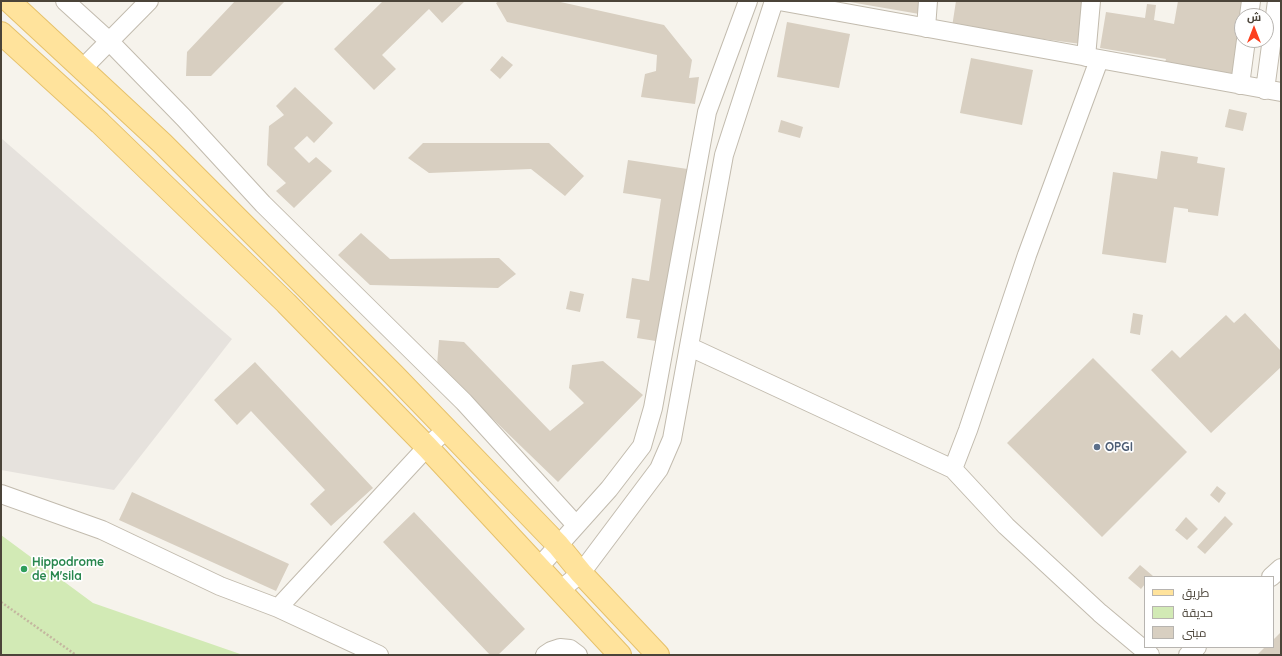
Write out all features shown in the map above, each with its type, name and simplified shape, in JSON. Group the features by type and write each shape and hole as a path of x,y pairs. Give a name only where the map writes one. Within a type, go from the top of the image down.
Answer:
{"main road":[{"path":"9,1 162,143 394,375 558,545 581,573 658,655"},
{"path":"1,33 100,123 286,303 427,447 620,655"}],"street":[{"path":"65,1 109,41 184,118 263,204 464,402 576,525"},
{"path":"82,69 149,1"},
{"path":"539,567 609,489 642,446 655,401 707,112 748,1"},
{"path":"559,591 581,573 659,468 672,439 724,155 774,1"},
{"path":"779,1 1273,91 1276,1"},
{"path":"926,28 928,1"},
{"path":"953,468 968,430 1092,58 1091,1"},
{"path":"1240,85 1245,48"},
{"path":"690,347 953,468 1006,526 1100,613 1150,655"},
{"path":"278,608 427,447 446,430"},
{"path":"1,494 102,530 220,586 278,608 379,655"},
{"path":"1272,576 1281,568"},
{"path":"545,655 560,648 570,649 578,655"},
{"path":"1188,655 1196,648"}],"path":[{"path":"1,602 76,655"}],"shaded area":[{"path":"1,138 232,339 114,490 1,470"}],"green space":[{"name":"Hippodrome de M'sila","path":"1,535 93,603 243,655 1,655"}],"building":[{"path":"235,1 285,1 211,76 186,76 187,52"},
{"path":"383,1 465,1 442,23 429,9 382,55 396,69 374,90 334,49"},
{"path":"499,1 556,1 664,25 692,60 689,78 699,77 695,104 641,97 645,74 656,71 657,55 507,22 496,3"},
{"path":"844,1 928,1 925,15"},
{"path":"956,1 1087,1 1081,44 952,27"},
{"path":"1178,1 1246,1 1245,8 1234,8 1234,48 1238,48 1234,74 1165,62 1166,59 1100,48 1106,12 1145,18 1147,4 1156,5 1154,20 1174,24"},
{"path":"787,22 850,34 839,88 777,77"},
{"path":"502,56 513,65 500,79 490,70"},
{"path":"971,58 1033,70 1022,125 960,113"},
{"path":"295,87 333,123 314,143 307,136 294,148 309,163 316,157 332,171 294,208 276,191 286,183 267,165 269,126 284,115 276,106"},
{"path":"1229,109 1247,113 1243,131 1225,127"},
{"path":"781,120 803,127 800,138 778,132"},
{"path":"423,143 549,143 584,176 565,196 531,169 429,173 408,158"},
{"path":"1161,151 1198,157 1197,163 1225,168 1218,216 1188,212 1188,209 1174,207 1166,263 1102,254 1113,172 1157,179"},
{"path":"628,160 694,170 668,343 637,338 640,320 626,318 632,278 649,281 661,199 623,193"},
{"path":"361,233 390,259 499,258 516,274 498,288 370,285 338,255"},
{"path":"570,291 584,294 580,312 566,309"},
{"path":"1133,313 1143,315 1140,335 1130,333"},
{"path":"1245,313 1281,351 1281,367 1211,433 1151,370 1172,350 1180,358 1226,315 1234,323"},
{"path":"439,340 464,342 550,431 584,403 569,388 572,365 603,361 643,395 558,482 437,365"},
{"name":"OPGI","path":"1093,358 1187,452 1102,537 1007,443"},
{"path":"255,362 373,488 331,526 310,504 325,490 251,411 237,425 214,400"},
{"path":"1217,486 1226,493 1219,503 1210,495"},
{"path":"132,492 289,564 276,591 119,520"},
{"path":"414,512 525,629 498,655 490,655 383,542"},
{"path":"1225,516 1233,524 1205,554 1197,547"},
{"path":"1186,517 1198,529 1187,540 1175,530"},
{"path":"1140,565 1153,576 1144,576 1144,585 1141,589 1128,578"},
{"path":"1281,632 1281,655 1257,655 1264,648 1274,648 1274,639"}],"place":[{"name":"OPGI","path":"1097,447"},
{"name":"Hippodrome de M'sila","path":"24,569"}]}
